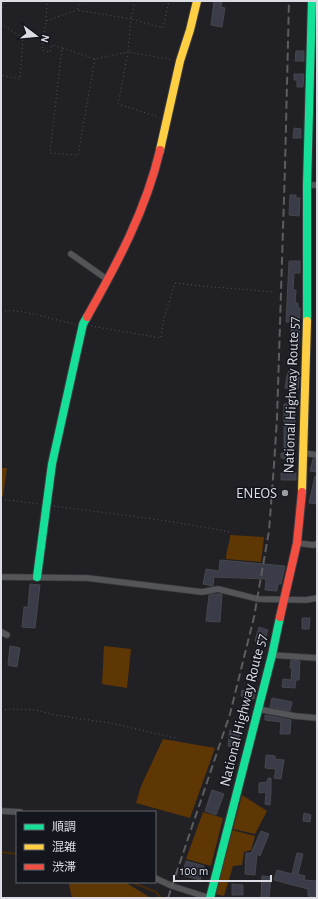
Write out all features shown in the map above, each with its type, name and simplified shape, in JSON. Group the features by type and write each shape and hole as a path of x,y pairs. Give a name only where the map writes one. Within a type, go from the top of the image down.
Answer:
{"main road":[{"path":"37,577 48,505 52,464 83,324 108,280 139,216 156,162 180,61 197,1"},
{"name":"National Highway Route 57","path":"210,898 272,655 297,543 302,493 308,303 307,185 312,1"}],"street":[{"path":"307,185 317,185"},
{"path":"71,254 108,280"},
{"path":"303,453 317,455"},
{"path":"297,543 317,544"},
{"path":"1,576 87,578 202,592 218,589 258,599 306,600 317,598"},
{"path":"272,655 317,658"},
{"path":"258,710 317,718"},
{"path":"1,811 16,812"},
{"path":"156,878 172,886 210,898"}],"path":[{"path":"1,16 4,1"},
{"path":"47,1 42,50 50,52 52,45 94,59 128,52 180,61"},
{"path":"77,10 82,1"},
{"path":"135,1 131,19 128,52 118,104 167,120"},
{"path":"46,21 77,10 131,19 163,28 170,1"},
{"path":"1,24 23,38 20,79 1,75"},
{"path":"62,48 50,153 78,156 94,59"},
{"path":"1,311 15,310 32,312 58,321 161,338 164,318 174,283 276,292"},
{"path":"1,499 135,517 229,532"},
{"path":"1,710 36,710 55,716 110,723 176,738"}],"shaded area":[{"path":"1,468 7,468 3,496 1,496"},
{"path":"230,535 264,537 261,562 226,559"},
{"path":"104,646 131,649 127,688 102,684"},
{"path":"163,739 215,748 190,818 136,803 141,786"},
{"path":"242,795 267,811 255,834 233,829"},
{"path":"203,812 223,818 211,866 186,859"},
{"path":"232,830 255,836 251,850 244,852 242,865 233,866 224,896 215,894"},
{"path":"69,883 127,883 151,898 74,898 71,895"}],"building":[{"path":"214,1 222,1 221,7 225,8 222,27 211,25"},
{"path":"296,51 304,51 304,61 295,61"},
{"path":"294,74 304,74 303,87 297,87 297,80 294,80"},
{"path":"294,128 301,129 301,138 293,138"},
{"path":"290,195 296,195 296,198 300,198 299,216 289,215"},
{"path":"289,261 300,261 300,273 294,273 293,290 296,290 295,303 298,303 298,308 300,308 299,346 291,346 291,322 286,322"},
{"path":"290,368 298,372 296,377 299,377 298,389 285,388"},
{"path":"284,404 295,404 295,445 293,459 281,458 281,453 284,453"},
{"path":"313,459 317,459 317,472 310,471"},
{"path":"281,473 296,473 296,480 281,480"},
{"path":"315,476 317,477 317,504 309,503"},
{"path":"220,560 285,566 281,584 278,584 277,591 265,590 266,579 214,577 213,586 203,584 206,569 219,571"},
{"path":"30,584 40,585 35,628 22,627 24,607 28,607"},
{"path":"222,594 220,622 206,621 209,595"},
{"path":"302,618 310,618 309,629 302,629"},
{"path":"259,627 268,630 264,643 255,641"},
{"path":"10,646 20,648 17,667 8,665"},
{"path":"291,660 300,661 299,680 296,680 295,688 282,687 283,679 291,680"},
{"path":"242,690 255,693 254,699 241,696"},
{"path":"272,698 292,702 290,711 270,707"},
{"path":"265,715 291,720 290,734 280,734 281,722 265,720"},
{"path":"230,730 240,731 237,747 228,746"},
{"path":"266,755 275,756 275,759 284,760 281,779 274,778 276,769 265,768"},
{"path":"268,778 271,778 270,805 265,804 266,792 259,793 259,783 267,782"},
{"path":"212,790 224,794 216,815 205,811"},
{"path":"304,813 311,815 310,822 303,821"},
{"path":"261,831 269,834 260,856 257,854 255,875 245,874 246,853 251,853"},
{"path":"297,853 303,854 298,874 305,876 304,880 316,881 317,890 315,897 308,896 308,889 274,880 277,870 292,874"},
{"path":"186,861 204,866 200,880 182,875"},
{"path":"262,876 271,877 269,898 261,897"},
{"path":"232,884 243,885 243,895 232,895"}],"waterway":[{"path":"1,852 16,854"},
{"path":"134,883 156,892 161,898"}],"railway":[{"path":"168,898 230,714 254,617 269,531 277,418 289,1"}],"traffic: fast":[{"path":"307,321 307,185 312,1"},
{"path":"37,577 52,464 83,324 87,317"},
{"path":"210,898 272,655 280,617"}],"traffic: slow":[{"path":"160,150 180,61 197,1"},
{"path":"302,492 307,321"}],"traffic: jam":[{"path":"87,317 130,236 147,194 160,150"},
{"path":"280,617 297,543 302,492"}],"place":[{"name":"ENEOS","path":"285,493"}]}
